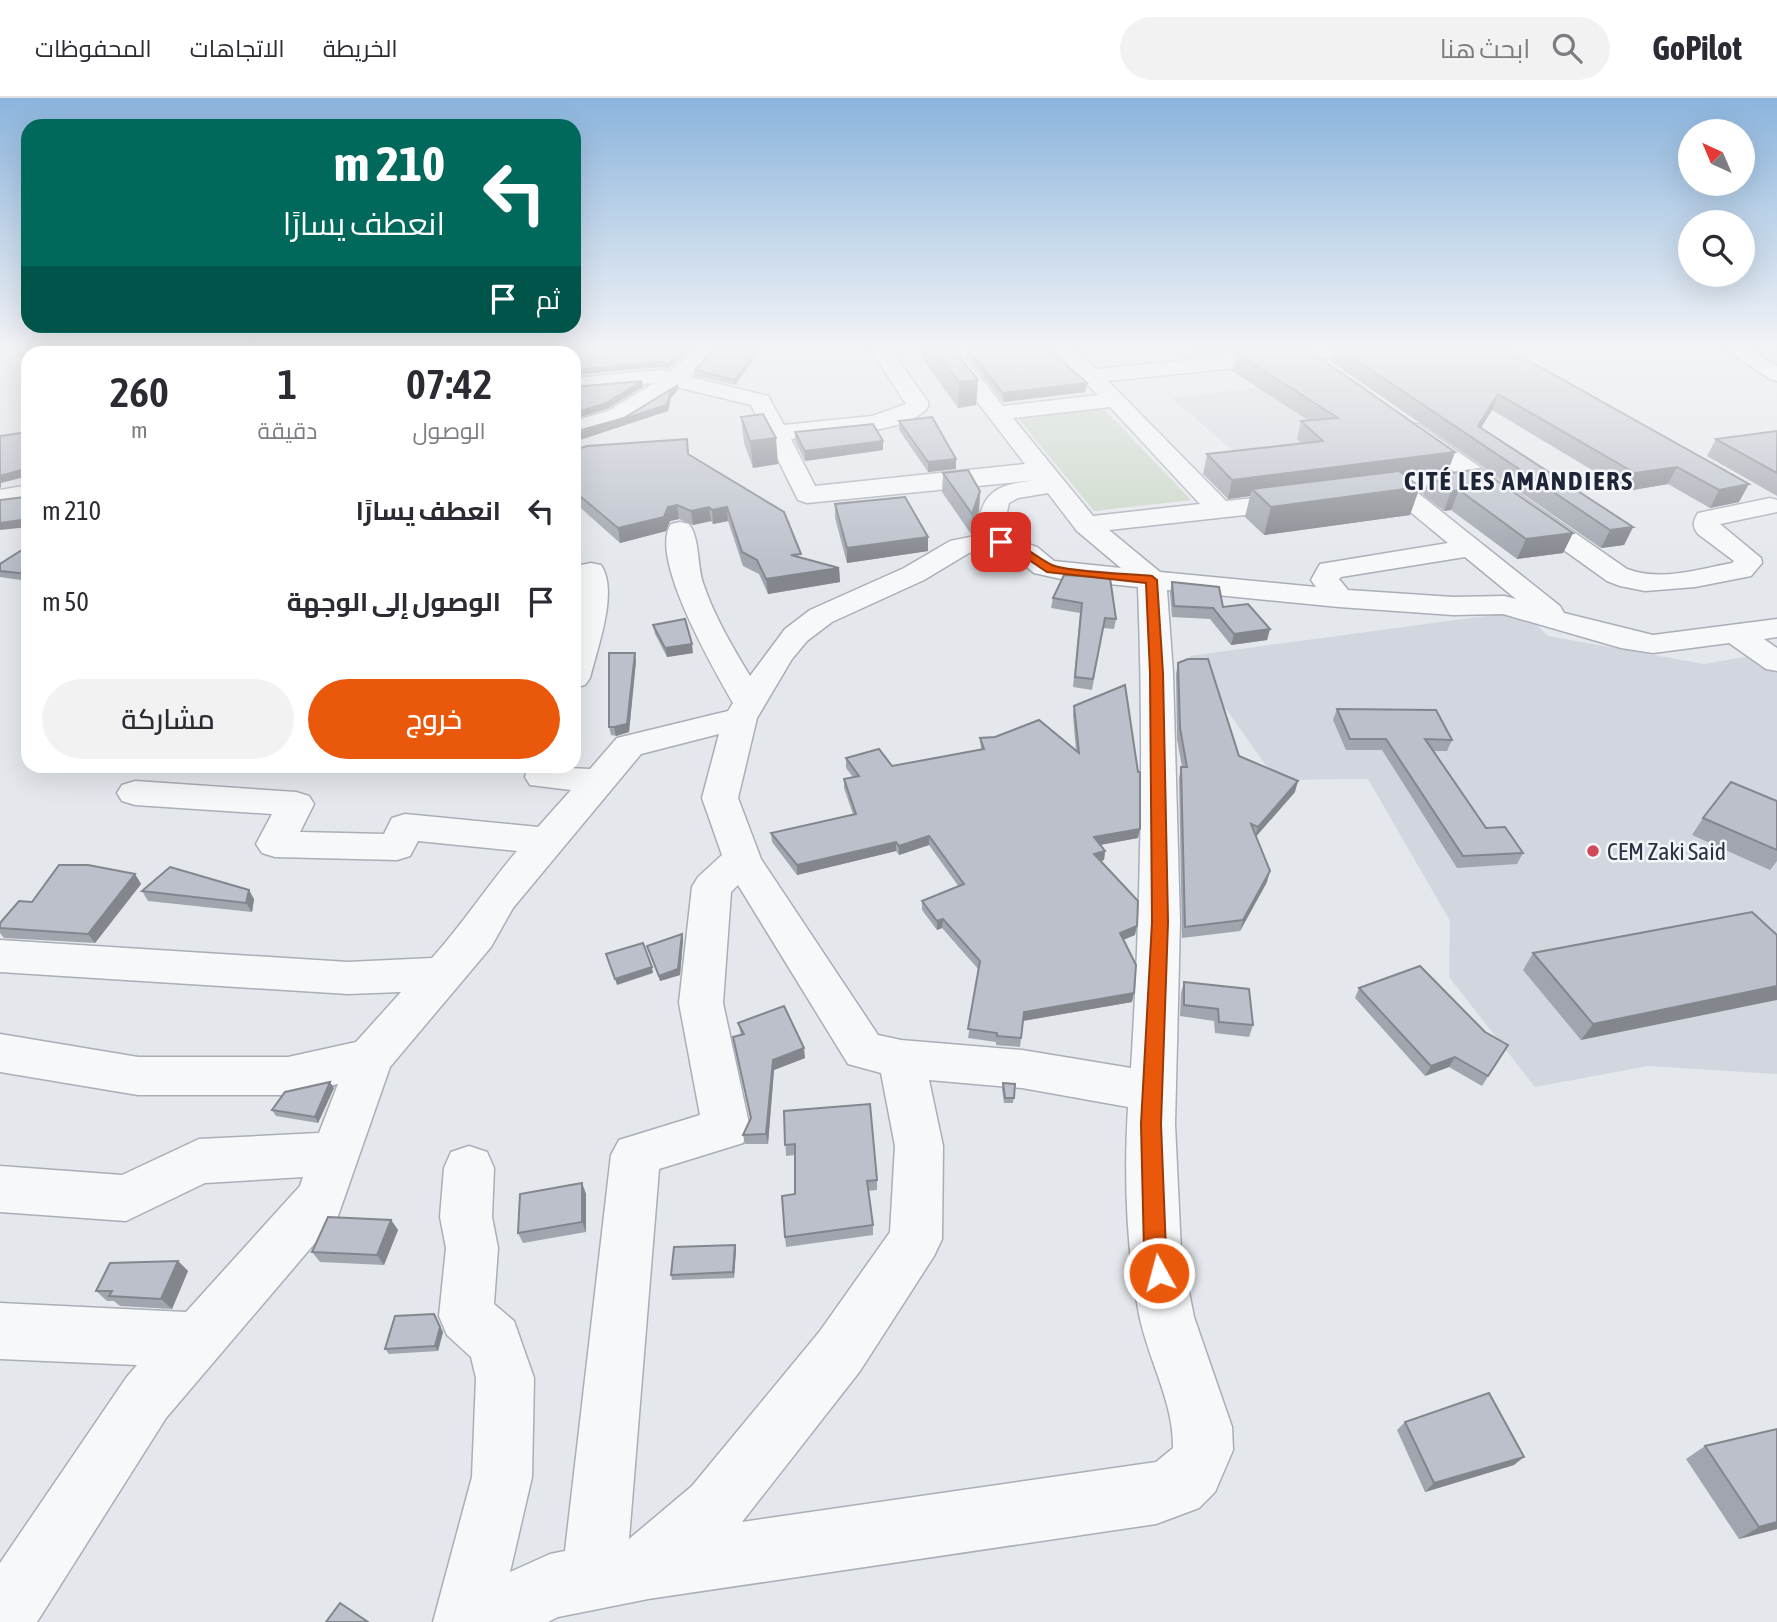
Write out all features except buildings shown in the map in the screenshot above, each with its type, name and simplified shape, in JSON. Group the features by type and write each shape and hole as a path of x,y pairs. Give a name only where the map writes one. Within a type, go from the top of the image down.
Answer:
{"street":[{"path":"581,426 601,420"},
{"path":"770,420 807,495 1049,478"},
{"path":"776,433 888,420"},
{"path":"481,1622 499,1610 550,1586 648,1567 1156,1493 1177,1486 1194,1471 1203,1450 1203,1427 1167,1317 1155,1251 1152,1091 1160,922 1157,673 1152,580 1086,525 1003,420"},
{"path":"1134,420 1221,511"},
{"path":"1398,420 1616,575 1630,582 1648,584 1741,570 1748,563 1743,552 1712,533 1706,523 1707,519 1773,508"},
{"path":"1086,525 1221,511 1479,477"},
{"path":"988,541 995,502 1000,495 1049,478"},
{"path":"1396,488 1563,622"},
{"path":"1746,492 1773,508"},
{"path":"0,498 21,495"},
{"path":"680,530 681,560 688,590 744,710"},
{"path":"1152,1091 1022,1069 901,1059 864,1051 741,858 720,798 744,710 779,655 796,635 821,616 893,584 960,547 988,541 1016,548 1051,570 1339,598 1453,606 1504,606 1653,644 1777,628"},
{"path":"1339,598 1325,580 1330,570 1470,548"},
{"path":"581,651 593,605 591,572"},
{"path":"1737,634 1777,662"},
{"path":"0,1621 146,1398 320,1200 370,1058 476,936 499,898 629,746 744,710"},
{"path":"545,773 543,778 597,781"},
{"path":"135,793 296,804 275,844 397,847 405,827 546,841"},
{"path":"594,1577 636,1155 726,1128 701,1003 712,887 741,858"},
{"path":"0,956 348,978 443,974"},
{"path":"0,1052 138,1076 288,1076 370,1058"},
{"path":"648,1567 714,1508 840,1351 916,1239 919,1146 901,1059"},
{"path":"0,1189 127,1198 199,1161 336,1154"},
{"path":"466,1622 502,1477 505,1419 505,1378 494,1341 466,1316 472,1248 466,1217 469,1168"},
{"path":"0,1331 197,1340"}],"shaded area":[{"path":"1197,420 1357,420 1386,441 1241,458"},
{"name":"CEM Zaki Said","path":"1523,611 1548,636 1704,664 1757,655 1777,668 1777,1074 1648,1066 1535,1087 1449,977 1450,921 1368,779 1276,780 1189,656"}],"green space":[{"path":"1020,420 1115,420 1191,500 1094,511"}],"place":[{"name":"CEM Zaki Said","path":"1593,851"}],"district":[{"name":"CITÉ LES AMANDIERS","path":"1519,481"}],"route":[{"path":"1001,542 1027,553 1051,570 1152,580 1157,673 1160,922 1151,1124 1155,1251 1159,1273"}]}
